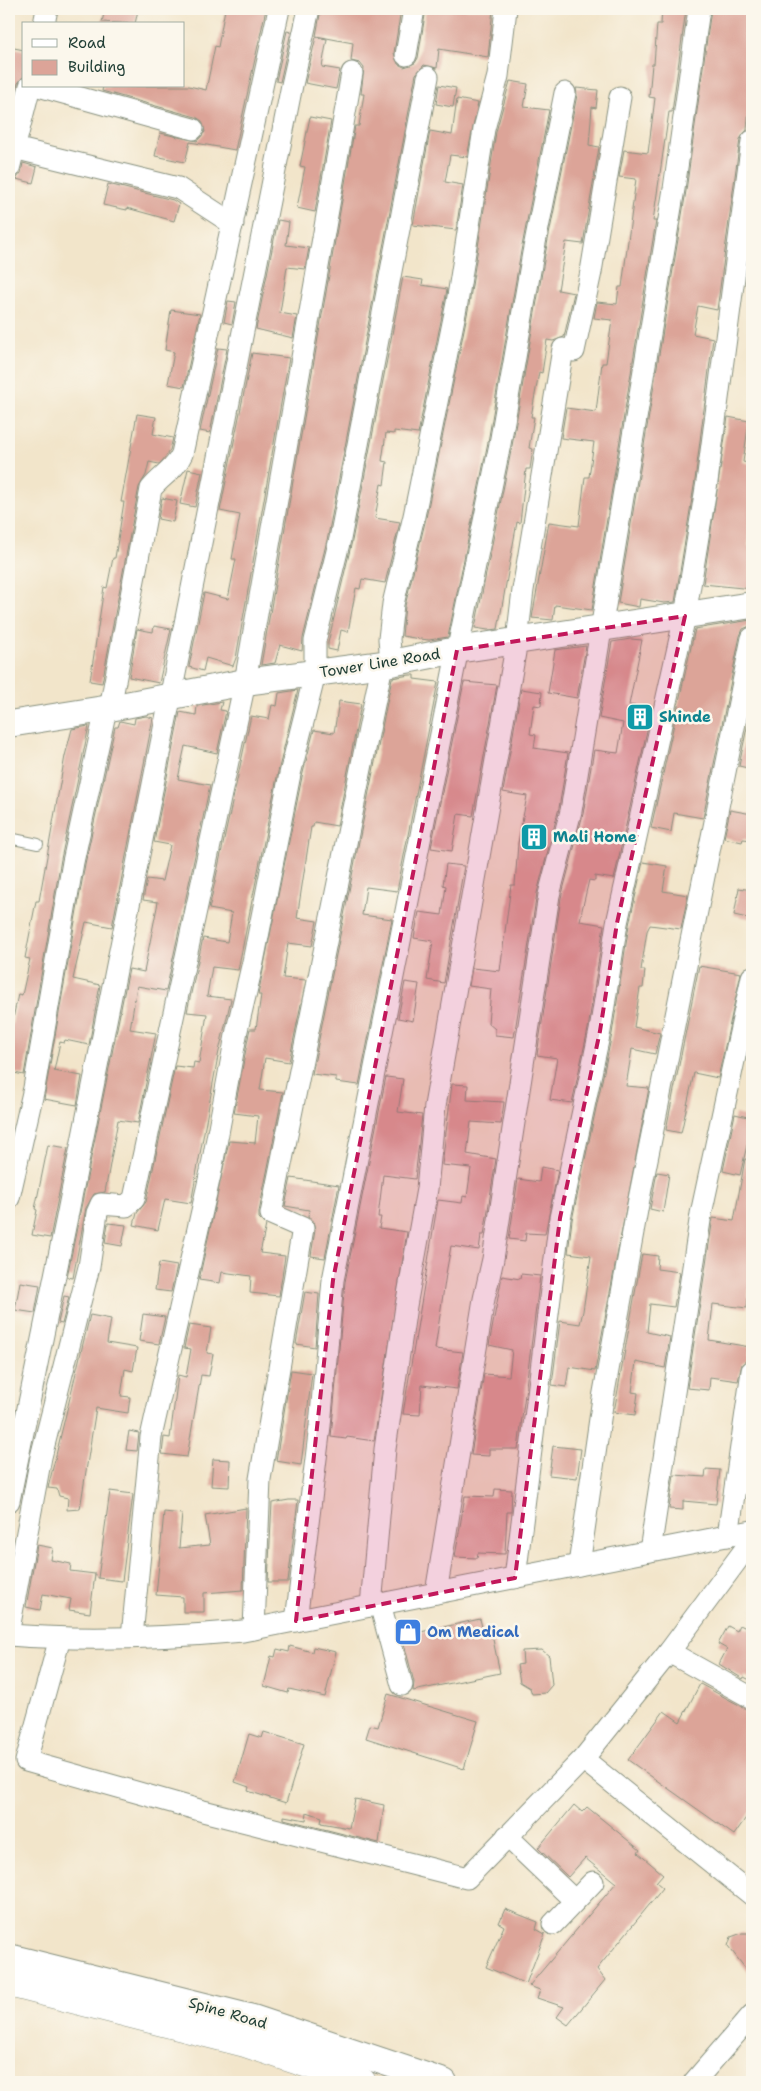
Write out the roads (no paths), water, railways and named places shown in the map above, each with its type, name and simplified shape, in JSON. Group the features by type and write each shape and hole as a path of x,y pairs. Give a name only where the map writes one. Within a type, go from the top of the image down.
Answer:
{"main road":[{"name":"Spine Road","path":"9,1983 245,2043 362,2082"}],"street":[{"path":"45,22 48,9"},
{"path":"9,1198 34,1088 73,862 108,709 151,490 157,482 178,465 182,454 279,9"},
{"path":"9,1501 292,85 309,9"},
{"path":"406,55 414,9"},
{"path":"254,1629 260,1479 303,1228 271,1214 386,664 393,604 414,516 457,303 484,129 498,76 506,9"},
{"path":"436,1593 482,1308 493,1259 549,895 571,811 674,189 698,9"},
{"path":"9,1629 41,1457 90,1267 97,1213 101,1204 126,1206 134,1199 244,682 352,73"},
{"path":"132,1637 151,1437 211,1171 237,1030 253,962 290,774 315,674 315,641 340,539 428,77"},
{"path":"9,169 29,88"},
{"path":"45,88 193,130"},
{"path":"296,1620 320,1426 333,1280 457,650 500,444 533,253 565,93"},
{"path":"402,1684 376,1605 386,1449 406,1306 427,1189 435,1106 517,641 523,590 563,348 574,350 591,272 620,97"},
{"path":"516,1578 560,1218 600,1031 617,923 685,616 707,482 752,140"},
{"path":"14,148 178,188 232,224"},
{"name":"Tower Line Road","path":"9,724 108,709 299,673 315,674 386,664 457,650 752,605"},
{"path":"579,1565 604,1398 641,1189 752,638"},
{"path":"650,1551 701,1214 752,977"},
{"path":"728,1536 752,1371"},
{"path":"9,1635 60,1638 178,1637 254,1629 752,1531"},
{"path":"60,1638 26,1762 203,1811 468,1878 582,1759 670,1652 752,1540"},
{"path":"670,1652 752,1698"},
{"path":"582,1759 752,1895"},
{"path":"507,1836 575,1901"},
{"path":"552,1924 593,1882"},
{"name":"Spine Road","path":"9,1957 253,2018 444,2082"},
{"path":"694,2082 752,2015"}],"lane":[{"path":"9,838 38,844"}],"place":[{"name":"Shinde","path":"640,717"},
{"name":"Mali Home","path":"534,837"},
{"name":"Om Medical","path":"408,1632"}]}
